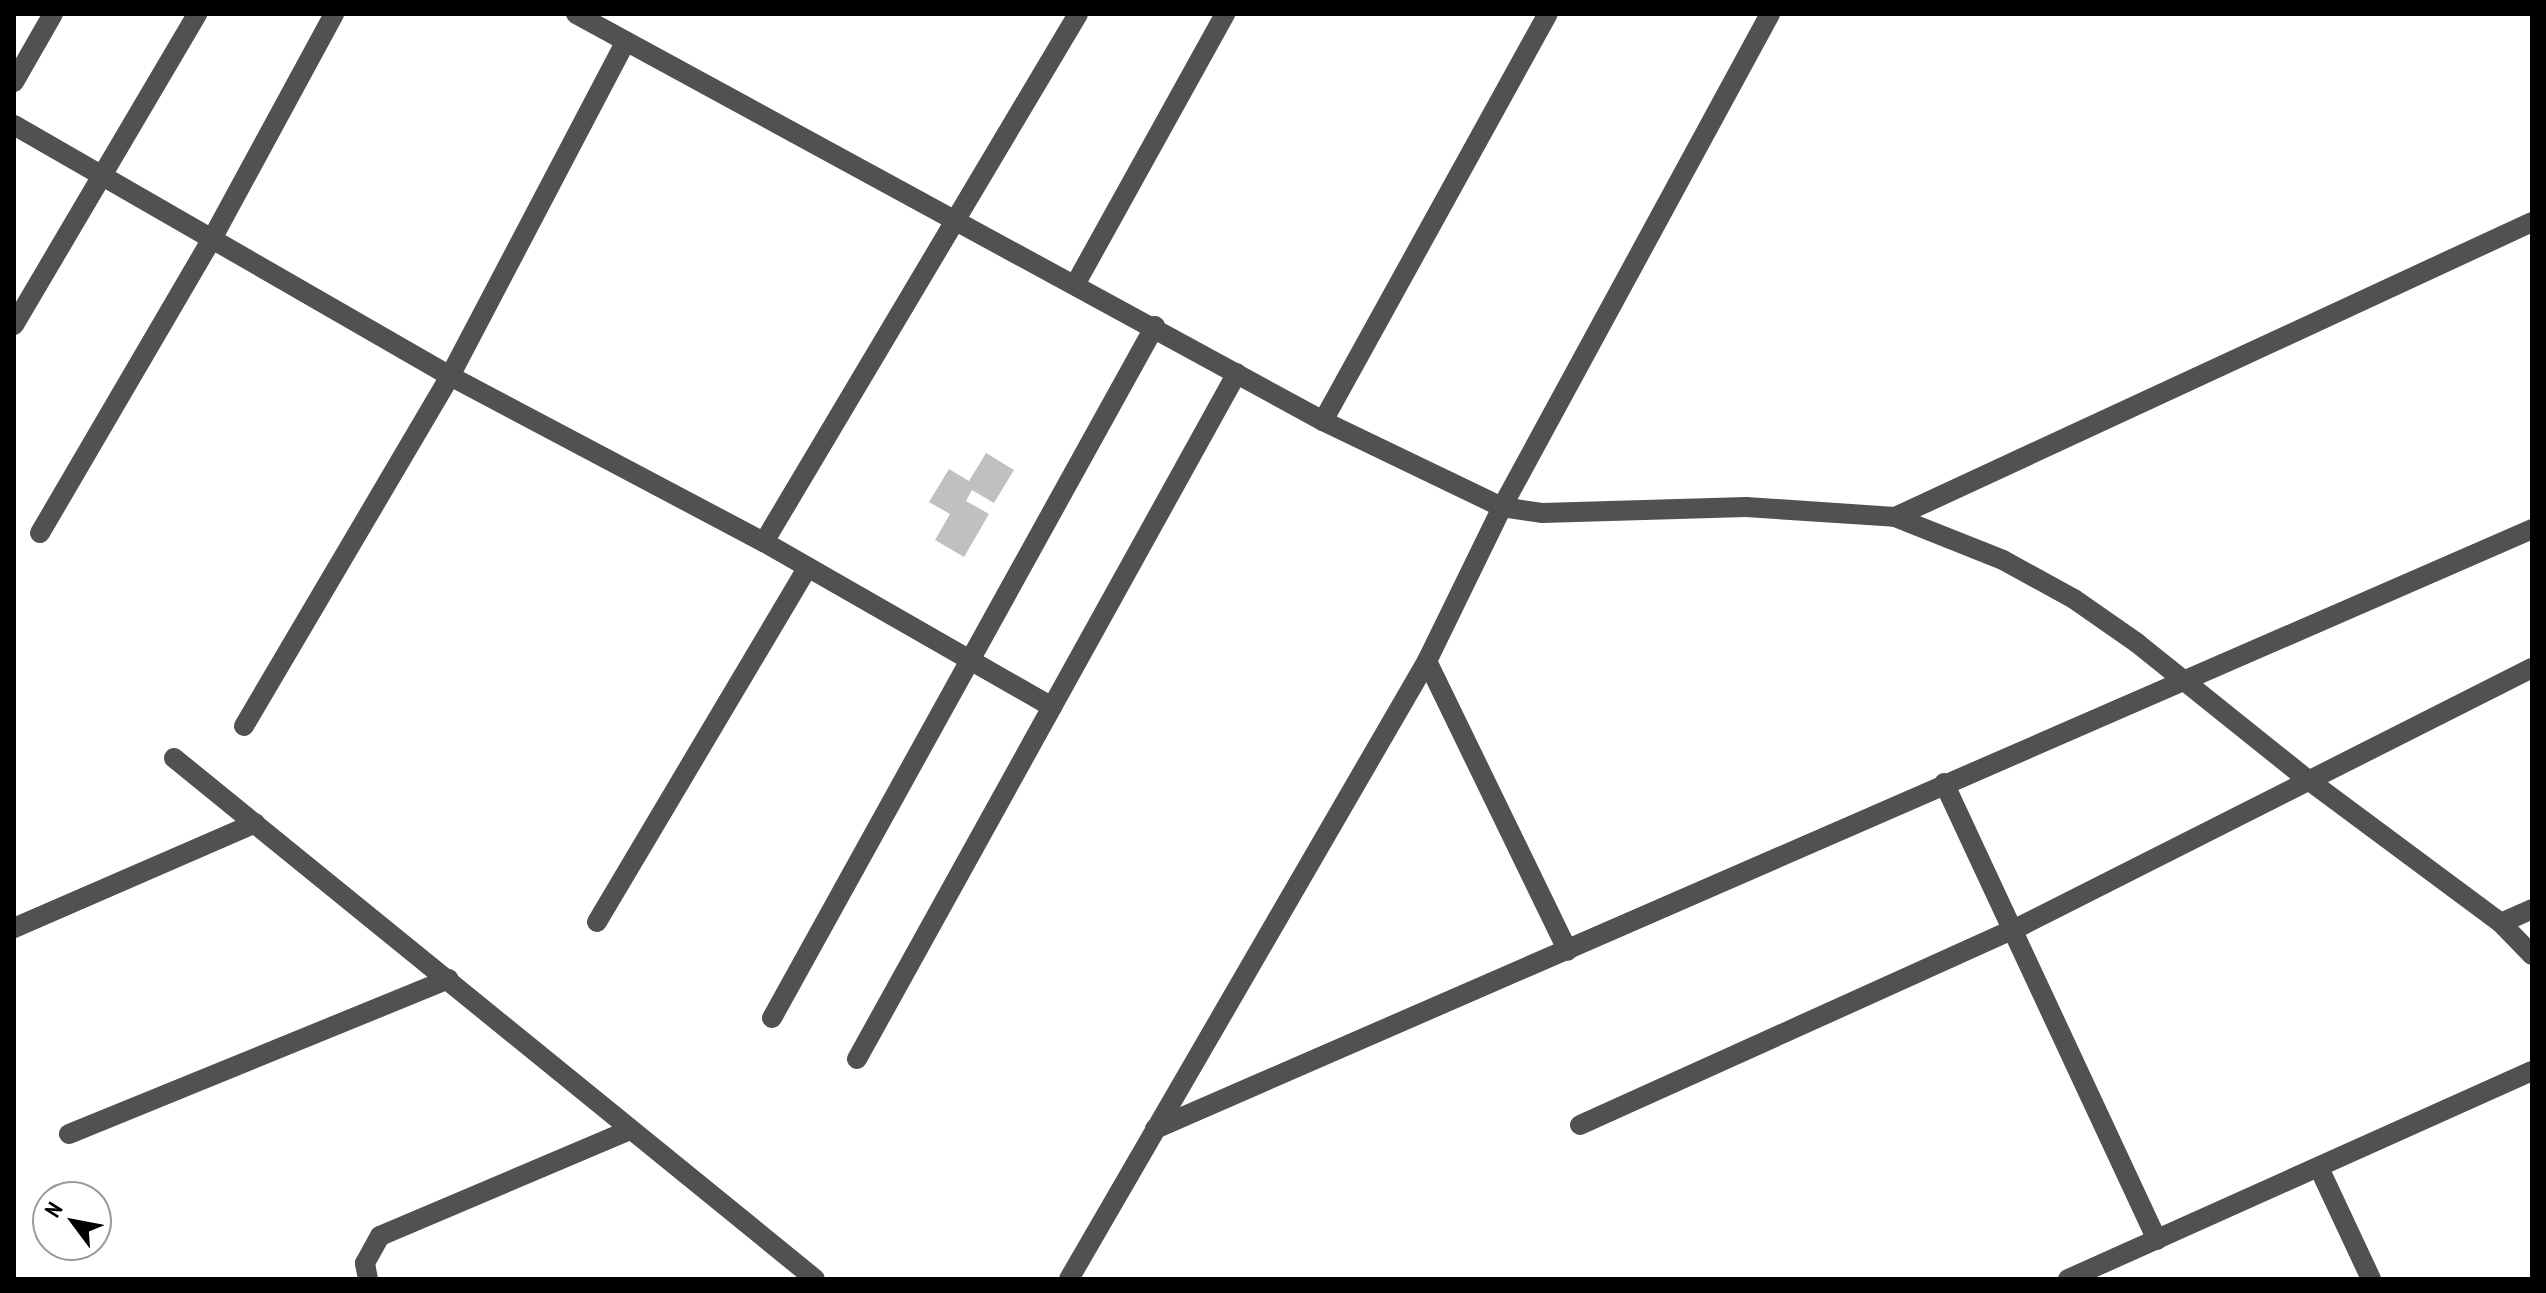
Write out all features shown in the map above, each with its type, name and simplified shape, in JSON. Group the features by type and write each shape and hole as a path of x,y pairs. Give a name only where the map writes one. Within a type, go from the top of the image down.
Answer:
{"street":[{"path":"14,82 53,14"},
{"path":"14,325 197,14"},
{"path":"40,533 213,237 334,14"},
{"path":"576,14 1155,326 1323,421 1502,507 1542,513 1746,507 1895,517 2003,560 2074,599 2187,683 2307,779 2501,923 2532,955"},
{"path":"764,542 958,221 1078,14"},
{"path":"1076,283 1225,14"},
{"path":"1323,421 1548,14"},
{"path":"1069,1279 1427,661 1502,507 1770,14"},
{"path":"244,726 450,376 626,41"},
{"path":"14,125 450,376 764,542 970,663 1052,707"},
{"path":"1895,517 2532,222"},
{"path":"772,1018 1155,326"},
{"path":"857,1059 1237,373"},
{"path":"1155,1129 1568,951 1944,783 2187,683 2532,529"},
{"path":"597,922 807,569"},
{"path":"1427,661 1568,951"},
{"path":"1580,1125 2015,929 2532,668"},
{"path":"174,758 815,1279"},
{"path":"1944,783 2015,929 2157,1240"},
{"path":"14,928 255,823"},
{"path":"2501,923 2532,909"},
{"path":"69,1134 449,979"},
{"path":"2068,1279 2320,1170 2532,1071"},
{"path":"368,1279 365,1263 380,1236 630,1130"},
{"path":"2320,1170 2371,1279"}],"building":[{"path":"986,453 1014,470 994,503 972,490 966,501 989,514 964,557 935,540 950,514 929,502 949,469 969,481"}]}
